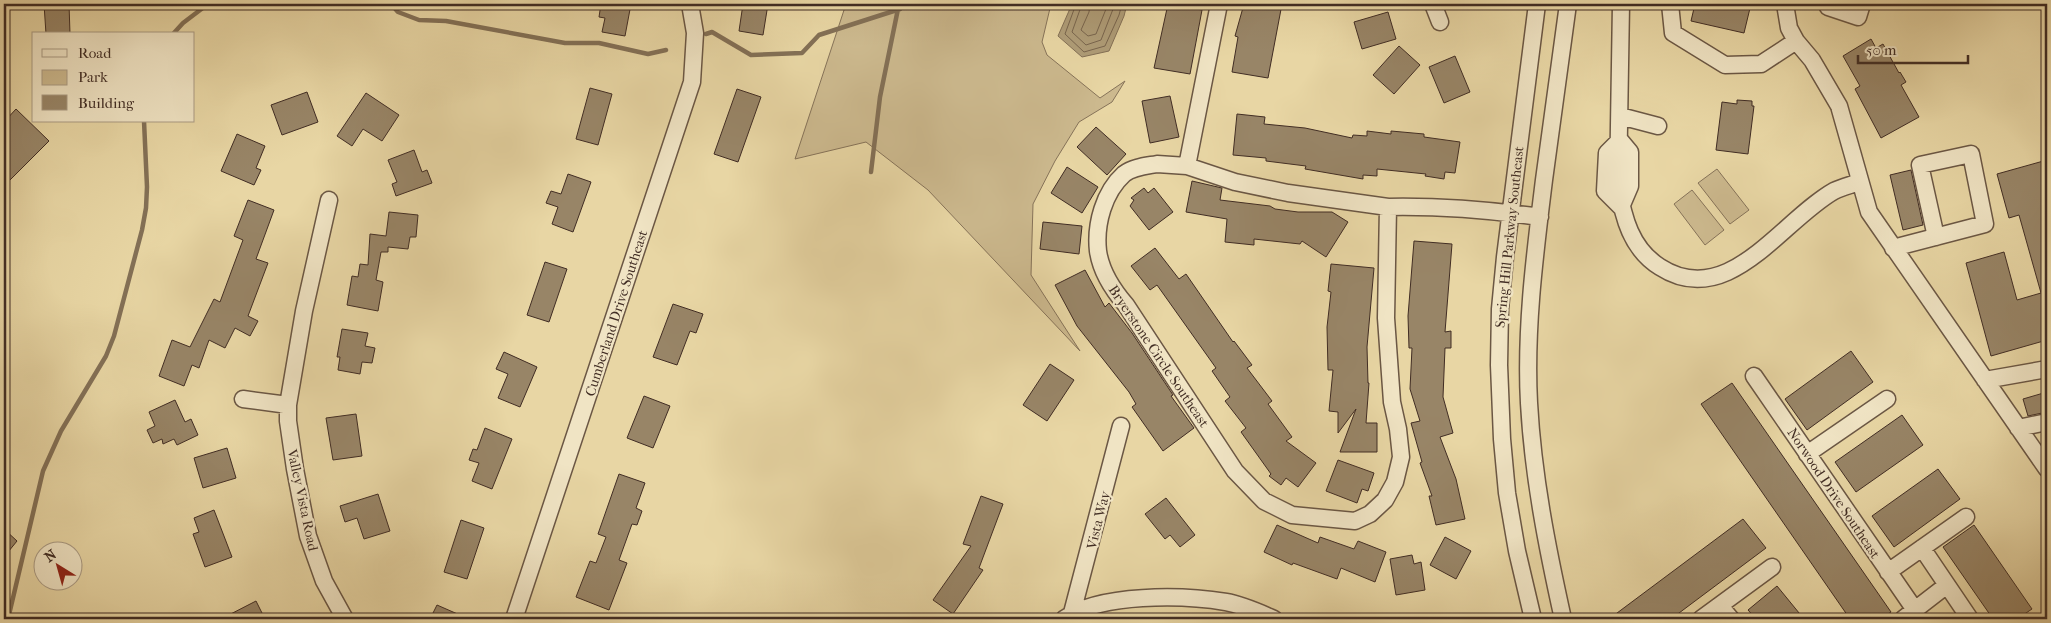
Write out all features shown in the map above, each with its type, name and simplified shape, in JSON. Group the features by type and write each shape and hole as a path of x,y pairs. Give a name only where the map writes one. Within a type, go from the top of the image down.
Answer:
{"street":[{"name":"Cumberland Drive Southeast","path":"514,619 692,82 695,33 690,4"},
{"path":"1187,166 1219,4"},
{"path":"1433,4 1440,22"},
{"name":"Spring Hill Parkway Southeast","path":"1533,619 1517,551 1507,493 1502,439 1499,365 1500,309 1510,213 1537,4"},
{"name":"Spring Hill Parkway Southeast","path":"1563,619 1536,484 1529,402 1530,322 1540,217 1568,4"},
{"path":"1621,4 1620,140 1630,152 1630,186 1621,207"},
{"path":"1670,4 1673,33 1725,65 1761,64 1796,41"},
{"path":"1785,4 1789,28 1796,41 1812,60 1839,106 1869,212 2047,469"},
{"path":"1830,4 1828,7 1858,17 1862,4"},
{"path":"1620,116 1658,126"},
{"path":"1620,140 1607,153 1606,190 1621,207 1632,236 1654,263 1670,274 1689,278 1707,279 1718,277 1737,267 1834,191 1859,182"},
{"path":"1893,248 1936,237 1985,224 1972,154 1920,164 1936,237"},
{"name":"Bryerstone Circle Southeast","path":"1157,164 1187,166 1235,182 1288,193 1388,206 1386,318 1392,402 1398,429 1401,457 1395,482 1385,500 1370,514 1355,521 1292,515 1264,501 1235,471 1126,305 1113,289 1098,252 1101,212 1110,191 1125,173 1141,166 1157,164"},
{"name":"Valley Vista Road","path":"329,200 304,311 288,405 288,421 308,536 324,581 345,619"},
{"path":"1388,206 1435,206 1540,217"},
{"path":"1985,380 2047,370"},
{"name":"Norwood Drive Southeast","path":"1754,376 1888,572 1909,615 1947,585"},
{"path":"243,399 288,405"},
{"path":"1807,454 1888,399"},
{"path":"2018,428 2047,422"},
{"name":"Vista Way","path":"1068,616 1121,426"},
{"path":"1888,572 1966,517"},
{"path":"1922,548 1970,619"},
{"path":"1701,619 1772,567"},
{"path":"1068,616 1096,605 1169,597 1226,602 1251,609 1274,619"},
{"path":"1720,606 1731,619"}],"green space":[{"path":"846,4 1051,4 1042,42 1047,55 1100,98 1125,81 1112,102 1079,122 1055,161 1033,204 1031,275 1080,351 928,190 866,142 795,159"},
{"path":"1717,169 1749,210 1730,224 1698,183"},
{"path":"1692,190 1724,230 1705,245 1674,204"}],"water":[{"path":"1072,4 1127,4 1109,51 1082,57 1058,36"}],"building":[{"path":"44,4 69,4 70,32 46,32"},
{"path":"601,4 631,4 625,36 602,32 605,18 599,17"},
{"path":"743,4 768,4 763,35 739,31"},
{"path":"1168,4 1202,10 1190,74 1154,68"},
{"path":"1244,4 1282,4 1268,78 1232,72 1238,37 1235,36"},
{"path":"1695,4 1751,4 1744,33 1691,21"},
{"path":"1388,12 1396,39 1362,49 1354,22"},
{"path":"1871,39 1876,48 1883,44 1906,82 1901,85 1919,117 1881,138 1855,89 1860,86 1843,56"},
{"path":"1399,46 1420,65 1394,94 1373,75"},
{"path":"1455,56 1470,92 1444,103 1429,67"},
{"path":"590,88 612,94 598,145 576,139"},
{"path":"737,89 761,97 738,162 714,154"},
{"path":"307,92 318,122 282,135 271,105"},
{"path":"366,93 399,115 382,141 363,129 352,146 337,136"},
{"path":"1170,96 1179,137 1150,143 1142,101"},
{"path":"1737,100 1752,101 1752,106 1754,106 1748,154 1716,150 1722,102 1737,104"},
{"path":"16,109 49,141 10,180 4,174 4,122"},
{"path":"1237,114 1265,117 1264,124 1305,128 1352,138 1353,135 1367,136 1367,131 1391,134 1391,131 1424,134 1424,137 1460,142 1455,173 1445,172 1444,179 1425,176 1426,174 1377,169 1377,176 1363,175 1363,179 1305,169 1306,166 1266,161 1266,158 1233,155"},
{"path":"1096,127 1126,154 1107,175 1077,147"},
{"path":"237,134 265,146 256,168 261,170 254,185 221,171"},
{"path":"414,150 422,172 427,170 432,183 396,196 392,184 397,182 388,160"},
{"path":"2047,160 2047,340 1991,356 1966,263 2004,252 2017,300 2041,293 2019,215 2009,218 1997,174"},
{"path":"1067,167 1098,187 1082,213 1051,193"},
{"path":"1911,170 1923,225 1903,230 1890,175"},
{"path":"568,174 591,182 573,232 552,224 558,207 546,203 551,191 561,194"},
{"path":"1192,181 1222,188 1220,200 1270,206 1275,209 1298,212 1332,212 1348,222 1326,257 1302,241 1300,244 1254,239 1254,245 1225,242 1227,219 1186,212"},
{"path":"1144,188 1148,193 1154,188 1173,212 1149,230 1130,206 1134,200 1131,198"},
{"path":"248,200 274,210 256,259 268,263 248,316 258,321 250,336 235,328 225,348 209,340 199,368 192,365 184,386 159,376 172,340 190,347 214,299 220,302 243,240 234,236"},
{"path":"389,212 418,215 416,237 410,237 408,249 388,247 388,252 381,252 376,280 383,282 378,311 347,305 352,276 358,277 360,264 368,265 370,234 386,236"},
{"path":"1043,222 1082,226 1079,254 1040,249"},
{"path":"1414,241 1452,244 1445,332 1451,331 1451,348 1445,348 1443,397 1453,433 1440,437 1456,479 1465,519 1436,525 1429,496 1432,496 1420,463 1422,462 1411,423 1420,421 1410,389 1412,348 1409,348 1408,316"},
{"path":"1155,248 1179,279 1186,274 1233,342 1252,365 1247,368 1272,401 1268,404 1292,437 1286,441 1316,463 1298,487 1286,478 1281,485 1269,476 1271,474 1241,432 1246,428 1225,401 1230,397 1212,371 1216,368 1157,285 1150,290 1131,266"},
{"path":"545,262 567,269 549,322 527,315"},
{"path":"1331,264 1374,268 1367,347 1369,383 1366,423 1377,423 1377,452 1340,452 1356,409 1338,433 1338,412 1329,411 1333,370 1328,370 1327,327 1331,292 1328,291"},
{"path":"1085,270 1105,307 1109,303 1132,333 1173,395 1171,396 1194,428 1163,451 1132,407 1136,404 1129,392 1077,326 1055,285"},
{"path":"673,304 703,314 696,333 690,331 677,365 653,357"},
{"path":"342,329 368,333 365,346 375,348 372,363 362,362 360,374 338,370 340,357 337,357"},
{"path":"1851,351 1873,382 1807,430 1785,399"},
{"path":"504,352 537,367 520,407 498,398 508,374 496,369"},
{"path":"1050,364 1074,380 1047,421 1023,405"},
{"path":"1732,383 1891,612 1880,619 1850,619 1701,404"},
{"path":"2047,392 2047,412 2028,416 2023,399"},
{"path":"644,396 670,406 653,448 627,438"},
{"path":"175,400 185,422 191,419 198,435 177,445 174,439 163,444 162,439 153,443 147,430 155,426 149,412"},
{"path":"356,414 362,456 333,460 326,418"},
{"path":"1902,415 1923,445 1856,492 1835,462"},
{"path":"485,428 512,439 492,489 472,481 479,463 469,460 473,449 477,450"},
{"path":"227,448 236,478 203,488 194,458"},
{"path":"1338,460 1374,473 1368,491 1362,489 1357,503 1326,491"},
{"path":"1938,469 1960,499 1894,547 1872,516"},
{"path":"619,474 645,483 636,508 642,511 637,525 632,524 619,560 627,563 609,610 576,597 590,561 596,563 606,537 598,534"},
{"path":"378,494 390,531 364,539 357,518 345,522 340,506"},
{"path":"981,496 1003,504 979,568 983,570 953,614 933,600 971,546 963,544"},
{"path":"1166,498 1195,535 1180,547 1170,535 1165,539 1145,514"},
{"path":"214,510 232,557 205,567 193,534 199,532 194,518"},
{"path":"1743,519 1766,548 1671,619 1609,619"},
{"path":"461,520 484,528 467,579 444,572"},
{"path":"1277,525 1318,543 1320,537 1354,549 1358,541 1386,552 1375,582 1341,568 1337,579 1293,563 1292,565 1264,552"},
{"path":"1974,525 2032,609 2017,619 1993,619 1943,547"},
{"path":"4,529 17,541 4,557"},
{"path":"1445,537 1471,551 1456,579 1430,565"},
{"path":"1412,555 1414,564 1421,562 1425,590 1396,595 1390,559"},
{"path":"1777,586 1804,619 1756,619 1748,610"},
{"path":"256,601 265,619 221,619"},
{"path":"437,605 469,619 430,619"}],"waterway":[{"path":"175,32 183,23 208,4"},
{"path":"391,4 398,12 419,20 446,21 565,43 599,43 648,54 666,50"},
{"path":"871,172 880,97 899,4"},
{"path":"706,34 712,32 751,55 802,53 819,35 900,9"},
{"path":"8,619 43,471 61,431 106,356 114,336 146,208 144,122"}]}
